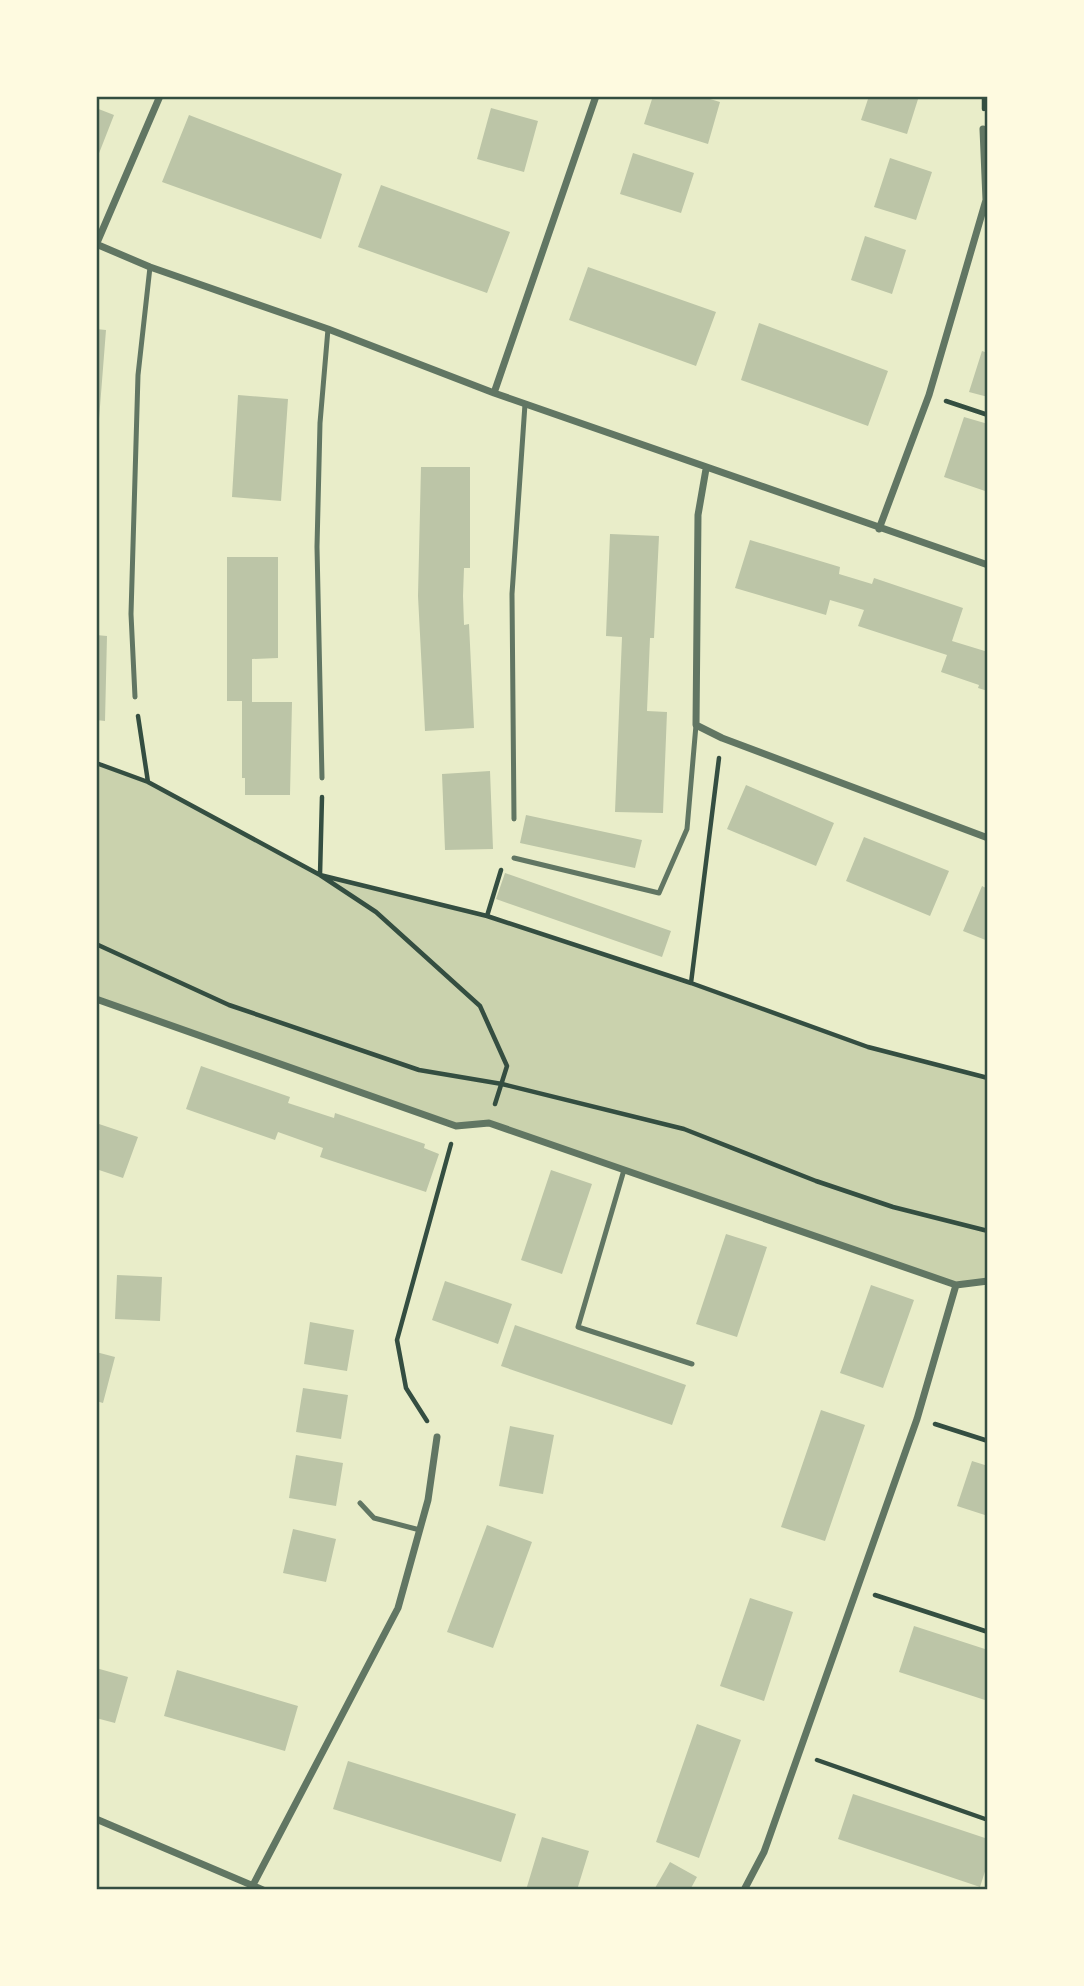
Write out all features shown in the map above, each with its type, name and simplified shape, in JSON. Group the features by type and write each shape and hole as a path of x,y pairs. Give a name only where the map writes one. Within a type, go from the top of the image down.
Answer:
{"street":[{"path":"160,96 96,244 150,267 328,329 524,404 988,565"},
{"path":"494,393 596,96"},
{"path":"879,529 929,395 986,200 983,129"},
{"path":"706,469 698,515 696,725 722,738 988,838"},
{"path":"96,999 456,1126 489,1123 956,1285 988,1281"},
{"path":"744,1890 764,1852 859,1589 917,1419 956,1285"},
{"path":"253,1885 398,1608 428,1500 438,1437"},
{"path":"96,1819 263,1890"}],"lane":[{"path":"135,697 131,614 138,375 150,267"},
{"path":"322,778 317,547 320,423 328,329"},
{"path":"514,819 512,594 524,404"},
{"path":"514,858 659,893 687,829 696,725"},
{"path":"625,1170 578,1327 692,1364"},
{"path":"360,1503 374,1518 420,1531"}],"path":[{"path":"929,395 988,415"},
{"path":"135,697 148,782"},
{"path":"691,983 722,738"},
{"path":"96,763 148,782 320,874 376,912 480,1006 507,1066 489,1123"},
{"path":"320,874 322,778"},
{"path":"320,874 487,916 691,983 868,1047 988,1077"},
{"path":"96,944 229,1005 419,1070 502,1084 684,1129 816,1181 893,1207 988,1231"},
{"path":"438,1437 406,1388 397,1340 456,1126"},
{"path":"917,1419 988,1441"},
{"path":"859,1589 988,1632"},
{"path":"799,1754 988,1820"}],"green space":[{"path":"96,763 148,782 320,875 487,916 691,983 868,1047 988,1078 988,1281 956,1285 489,1123 456,1126 96,999"}],"building":[{"path":"653,96 700,96 720,102 708,144 644,124"},
{"path":"869,96 919,96 907,134 861,120"},
{"path":"96,108 114,115 96,161"},
{"path":"491,108 538,121 524,172 477,159"},
{"path":"189,115 342,174 321,239 162,182"},
{"path":"633,153 694,173 681,213 620,194"},
{"path":"890,158 932,172 916,220 874,207"},
{"path":"381,185 510,232 487,293 358,247"},
{"path":"865,236 906,250 892,294 851,280"},
{"path":"588,267 716,312 696,366 569,320"},
{"path":"759,323 888,371 868,426 741,380"},
{"path":"96,329 106,330 98,432 96,432"},
{"path":"982,351 988,353 988,397 969,392"},
{"path":"238,395 288,399 281,501 232,497"},
{"path":"964,417 988,424 988,492 944,477"},
{"path":"421,467 470,467 470,568 464,568 463,596 464,625 469,624 474,728 425,731 418,596"},
{"path":"610,534 659,536 647,711 667,712 663,813 615,812 622,637 606,636"},
{"path":"750,540 840,567 839,574 872,584 874,578 963,608 952,641 988,652 988,691 978,688 979,685 941,672 947,655 858,626 864,610 830,600 826,615 735,588"},
{"path":"227,557 278,557 278,658 252,659 252,702 292,702 290,795 245,795 245,778 242,778 242,701 227,701"},
{"path":"96,635 107,636 105,721 96,720"},
{"path":"490,771 493,849 445,850 442,774"},
{"path":"746,785 834,823 816,866 727,829"},
{"path":"526,815 642,840 635,868 520,843"},
{"path":"864,837 949,871 930,916 846,881"},
{"path":"505,873 671,931 662,957 496,899"},
{"path":"982,886 988,889 988,941 963,931"},
{"path":"201,1066 290,1097 288,1103 334,1118 335,1113 425,1144 424,1148 439,1154 426,1192 320,1157 323,1148 278,1132 275,1140 186,1109"},
{"path":"96,1123 138,1137 123,1178 96,1169"},
{"path":"551,1170 592,1184 562,1274 521,1260"},
{"path":"726,1234 767,1247 737,1337 696,1324"},
{"path":"117,1275 162,1277 160,1321 115,1319"},
{"path":"445,1281 512,1304 498,1344 432,1320"},
{"path":"871,1285 914,1300 883,1388 840,1373"},
{"path":"310,1322 354,1330 347,1371 304,1364"},
{"path":"515,1325 686,1385 672,1425 501,1366"},
{"path":"96,1352 115,1357 103,1403 96,1401"},
{"path":"303,1388 348,1395 341,1439 296,1432"},
{"path":"821,1410 865,1425 825,1541 781,1527"},
{"path":"510,1426 554,1435 543,1494 499,1486"},
{"path":"296,1455 343,1463 336,1506 289,1498"},
{"path":"972,1461 988,1466 988,1516 957,1506"},
{"path":"487,1525 532,1542 493,1648 447,1632"},
{"path":"293,1529 336,1539 326,1582 283,1573"},
{"path":"750,1598 793,1612 764,1701 720,1686"},
{"path":"914,1626 988,1650 988,1701 899,1672"},
{"path":"96,1668 128,1677 115,1723 96,1718"},
{"path":"177,1670 298,1706 285,1751 164,1716"},
{"path":"697,1724 741,1740 699,1858 656,1842"},
{"path":"348,1761 516,1814 501,1862 333,1809"},
{"path":"853,1794 988,1839 988,1862 980,1887 838,1839"},
{"path":"542,1837 589,1851 577,1890 526,1890"},
{"path":"670,1862 697,1877 690,1890 655,1888"}]}
